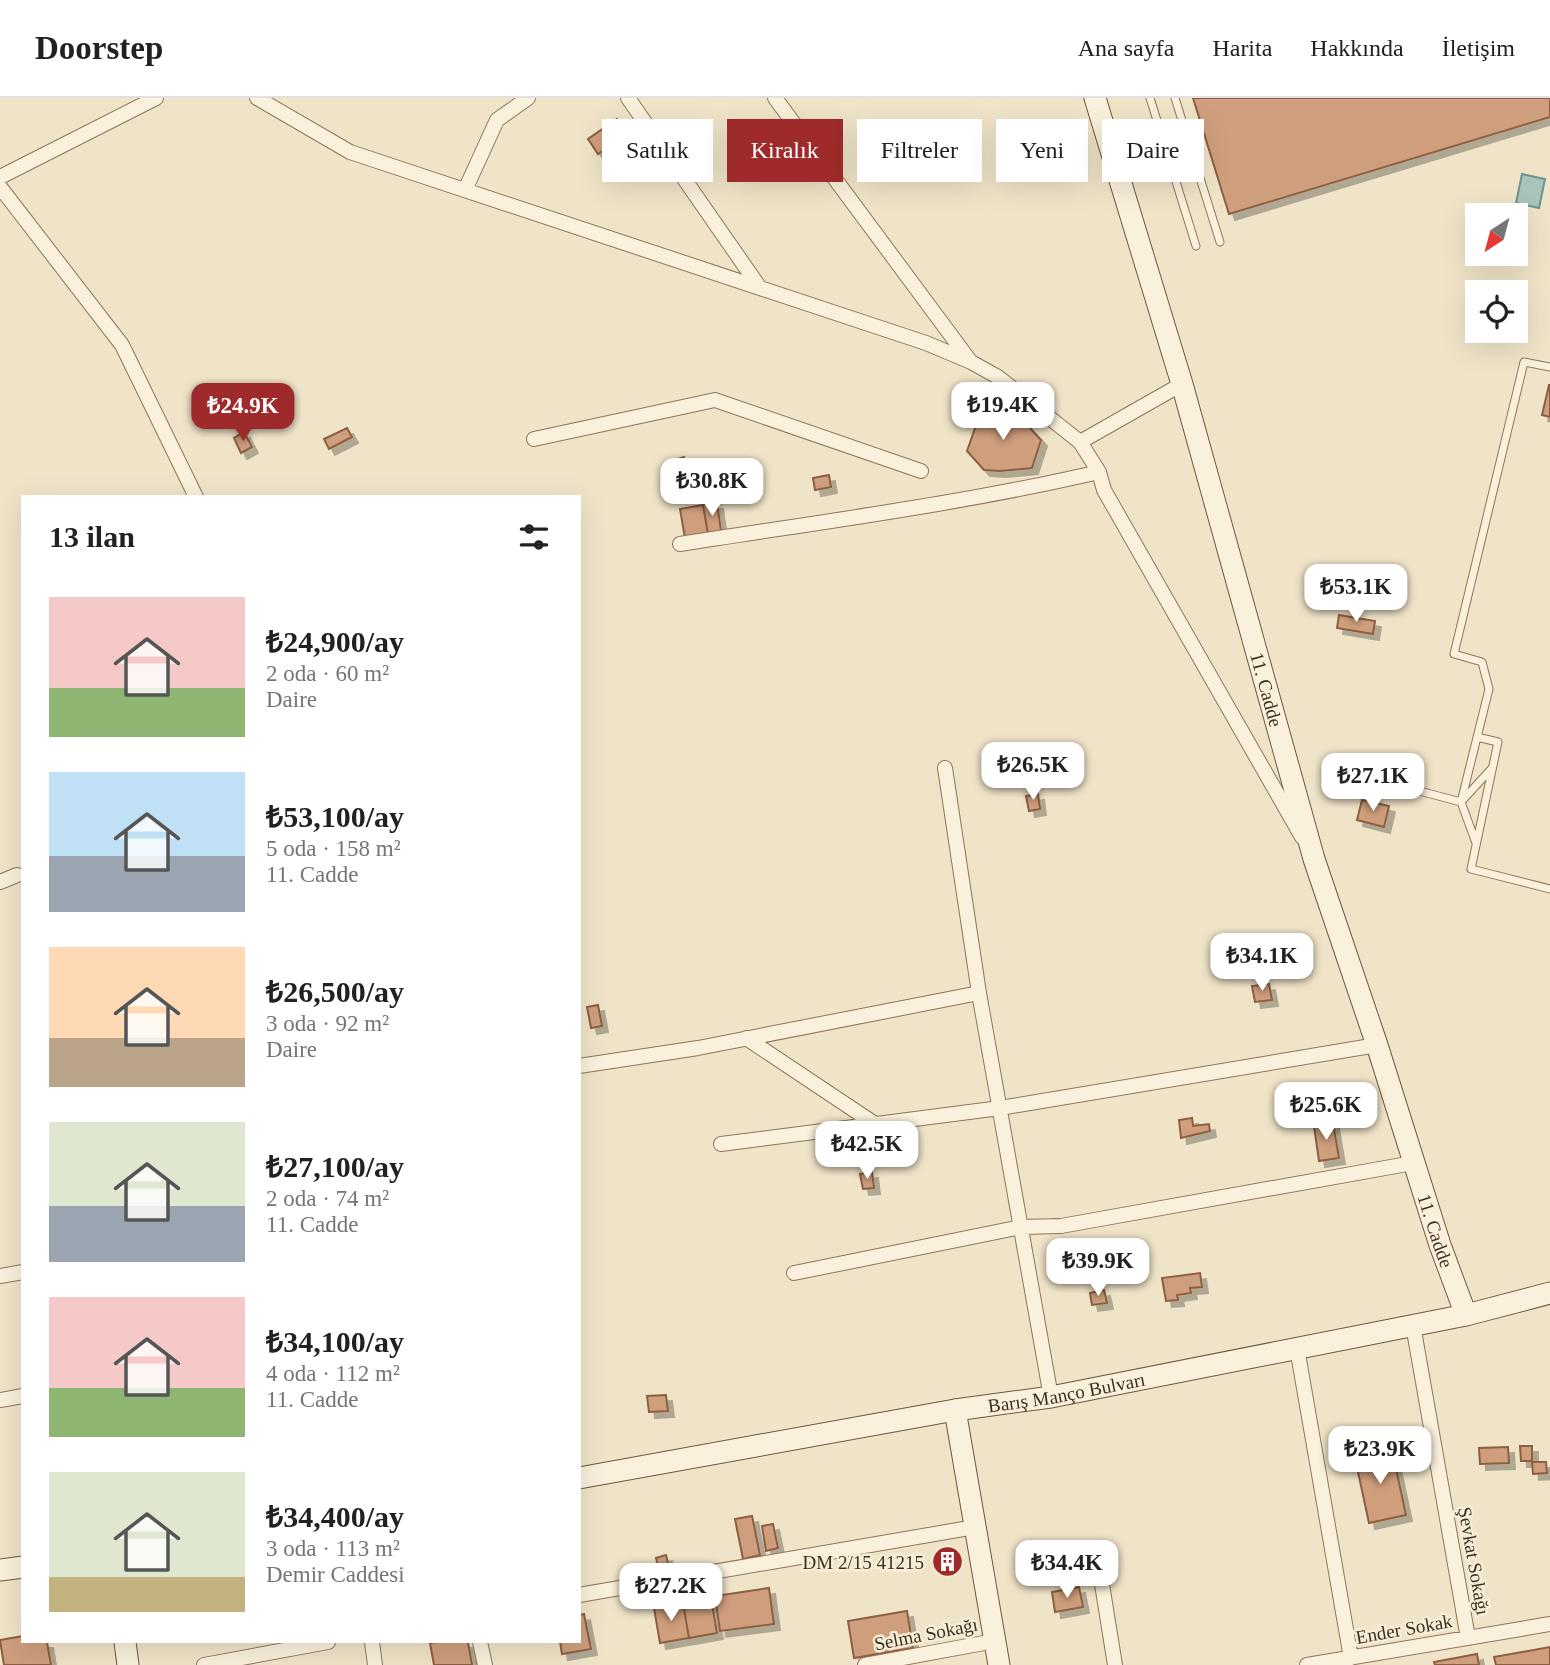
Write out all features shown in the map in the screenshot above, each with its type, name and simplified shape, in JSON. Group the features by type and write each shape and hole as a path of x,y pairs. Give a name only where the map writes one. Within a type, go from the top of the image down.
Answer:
{"street":[{"path":"0,177 156,98"},
{"path":"257,98 350,152 926,343 998,377 1080,442 1099,472 1104,491 1314,859"},
{"path":"465,190 497,120 528,98"},
{"path":"628,98 760,288"},
{"path":"775,98 971,362"},
{"name":"11. Cadde","path":"1095,98 1182,384 1314,859 1377,1045 1440,1245 1466,1315"},
{"path":"0,187 122,345 195,495"},
{"path":"1080,442 1182,384"},
{"path":"534,439 715,400 921,471"},
{"path":"680,544 894,512 1099,472"},
{"path":"946,768 979,993 1051,1397"},
{"path":"0,882 17,875"},
{"path":"581,1066 746,1038 979,993"},
{"path":"746,1038 875,1124"},
{"path":"721,1144 999,1108 1377,1045"},
{"path":"794,1273 1021,1227 1061,1226 1413,1163"},
{"path":"0,1276 21,1272"},
{"name":"Barış Manço Bulvarı","path":"581,1478 955,1410 1051,1397 1466,1315 1550,1293"},
{"name":"Şevkat Sokağı","path":"1413,1325 1468,1638"},
{"path":"1297,1348 1351,1658"},
{"path":"0,1400 21,1396"},
{"path":"955,1410 999,1665"},
{"path":"581,1595 975,1527"},
{"path":"0,1570 21,1567"},
{"path":"1101,1578 1115,1665"},
{"name":"Ender Sokak","path":"1307,1665 1550,1624"},
{"name":"Selma Sokağı","path":"865,1665 995,1641"},
{"path":"125,1643 128,1665"},
{"path":"204,1665 252,1660 324,1643"},
{"path":"372,1643 375,1665"},
{"path":"480,1643 485,1665"}],"lane":[{"path":"1150,98 1196,246"},
{"path":"1175,98 1220,242"},
{"path":"1476,845 1461,802 1489,689 1482,662 1454,654 1524,362 1550,367"},
{"path":"1477,737 1498,742 1471,869 1550,888"},
{"path":"1461,802 1493,768"},
{"path":"1359,775 1461,802"}],"water":[{"path":"1522,174 1545,179 1539,208 1528,206 1528,203 1516,203"}],"building":[{"path":"1193,98 1550,98 1550,117 1229,214 1204,133 1204,119 1200,119"},
{"path":"602,129 602,151 598,154 588,139"},
{"path":"1550,385 1550,417 1542,415"},
{"path":"1000,407 1018,415 1041,440 1032,468 984,470 967,451 980,414"},
{"path":"347,428 352,437 329,449 324,439"},
{"path":"244,432 252,447 241,453 234,438"},
{"path":"684,457 689,473 672,478 668,462"},
{"path":"829,475 831,487 815,490 813,478"},
{"path":"717,503 721,531 708,534 703,505"},
{"path":"703,505 708,534 685,538 680,509"},
{"path":"1339,615 1375,621 1373,634 1337,628"},
{"path":"1038,794 1040,809 1029,811 1026,796"},
{"path":"1362,800 1389,806 1384,827 1357,820"},
{"path":"1269,984 1272,1000 1255,1002 1252,986"},
{"path":"598,1005 602,1026 591,1028 587,1007"},
{"path":"1192,1118 1193,1126 1209,1124 1210,1131 1181,1138 1179,1120"},
{"path":"1333,1123 1339,1158 1319,1161 1314,1126"},
{"path":"872,1172 874,1188 863,1189 860,1174"},
{"path":"1200,1273 1202,1287 1190,1288 1191,1293 1177,1295 1178,1300 1166,1301 1162,1278"},
{"path":"1104,1290 1107,1303 1092,1305 1090,1293"},
{"path":"666,1395 668,1411 649,1412 647,1396"},
{"path":"1520,1446 1532,1446 1532,1461 1521,1461"},
{"path":"1508,1447 1509,1463 1480,1464 1479,1448"},
{"path":"1392,1450 1406,1515 1369,1523 1355,1458"},
{"path":"1532,1462 1546,1462 1547,1473 1533,1474"},
{"path":"752,1516 760,1555 743,1559 735,1519"},
{"path":"773,1524 778,1548 766,1551 762,1526"},
{"path":"666,1555 670,1571 660,1574 656,1558"},
{"path":"1079,1587 1083,1607 1055,1612 1052,1592"},
{"path":"769,1588 774,1624 720,1631 715,1596"},
{"path":"711,1598 717,1633 689,1638 683,1603"},
{"path":"683,1603 689,1638 660,1643 654,1608"},
{"path":"907,1611 913,1648 854,1658 848,1621"},
{"path":"584,1614 591,1649 562,1654 560,1643 581,1643 581,1615"},
{"path":"21,1636 21,1643 47,1643 51,1665 4,1665 0,1640"},
{"path":"430,1643 468,1643 472,1665 434,1665"},
{"path":"1550,1647 1550,1665 1496,1665 1494,1657"},
{"path":"1477,1654 1479,1665 1435,1665 1434,1662"}],"place":[{"name":"DM 2/15 41215","path":"947,1562"}]}
